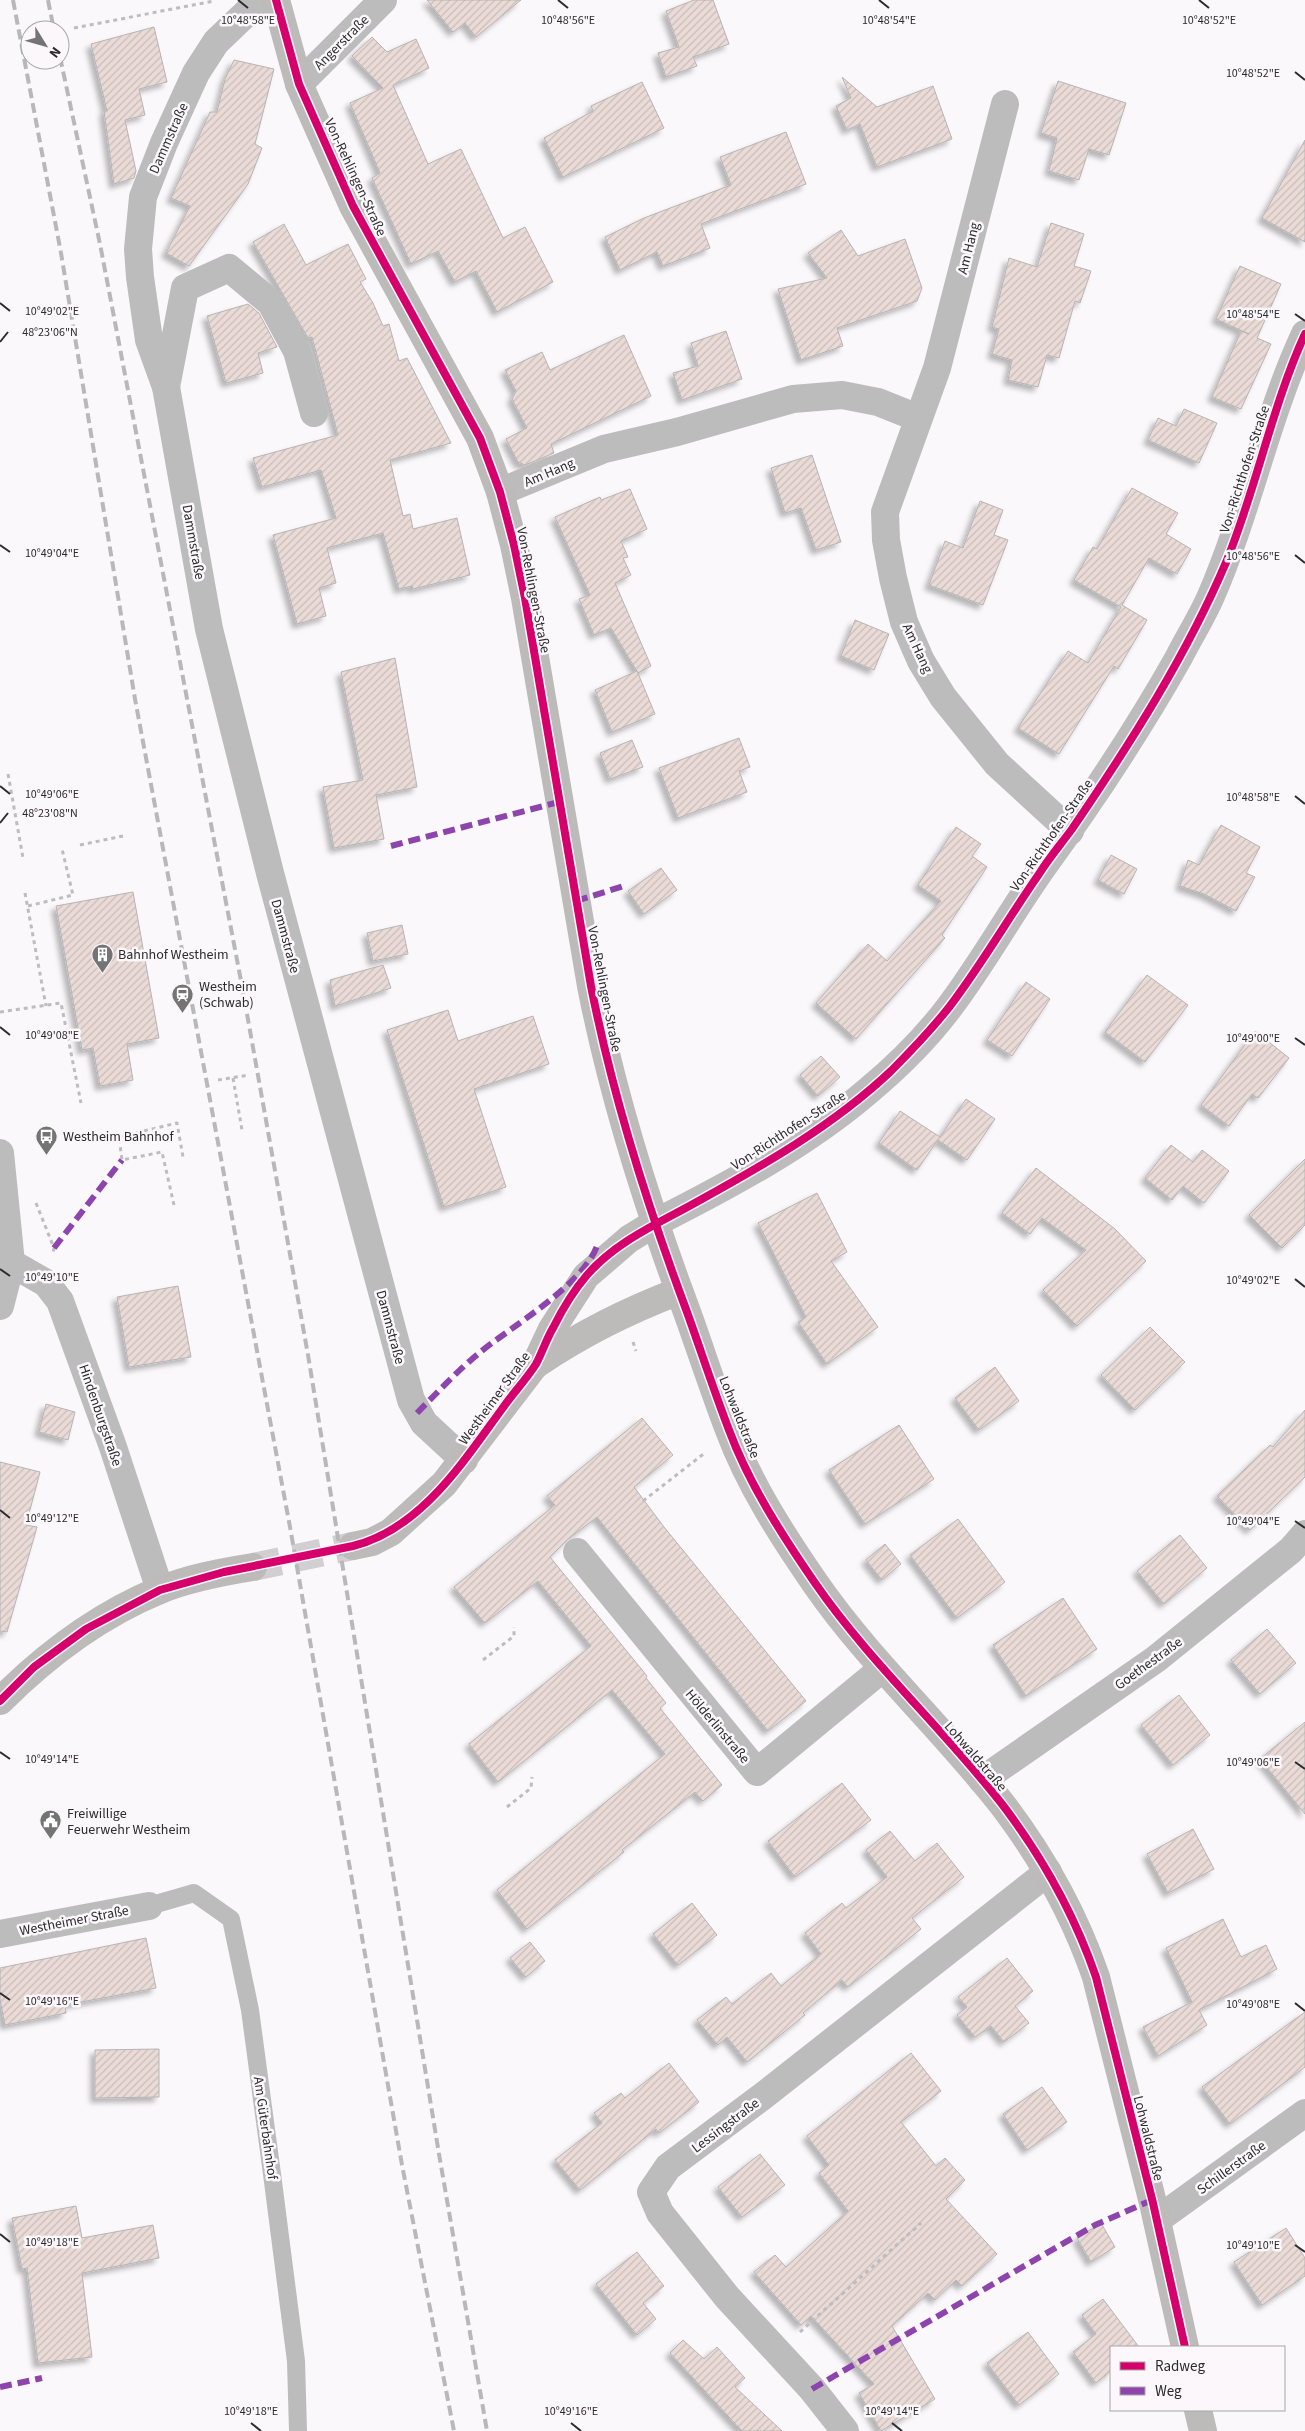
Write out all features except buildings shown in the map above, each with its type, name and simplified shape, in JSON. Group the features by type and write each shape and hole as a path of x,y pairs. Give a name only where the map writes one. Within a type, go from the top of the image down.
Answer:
{"street":[{"name":"Dammstraße","path":"260,0 216,42 196,73 164,143 143,197 138,249 140,277 149,340 166,387 209,629 270,873 411,1400 424,1423 464,1460"},
{"name":"Von-Rehlingen-Straße","path":"276,0 299,84 353,206 480,438 500,492 525,598 590,986 603,1046 635,1163 655,1223"},
{"name":"Angerstraße","path":"299,84 383,0"},
{"name":"Am Hang","path":"1005,104 937,368 885,512 886,540 904,622 921,661 967,728 997,764 1070,832"},
{"name":"Dammstraße","path":"166,387 185,288 229,268 271,303 297,351 314,413"},
{"name":"Von-Richthofen-Straße","path":"655,1223 744,1176 793,1145 866,1093 894,1068 950,1006 1042,868 1070,832 1147,712 1209,601 1231,548 1290,366 1305,334"},
{"name":"Am Hang","path":"500,492 604,449 677,432 794,398 842,395 878,402 918,418"},
{"path":"0,1153 11,1263 0,1306"},
{"name":"Westheimer Straße","path":"353,1546 372,1542 391,1532 444,1484 535,1365 552,1330 586,1276 629,1239 655,1223"},
{"name":"Lohwaldstraße","path":"655,1223 730,1433 788,1543 827,1599 882,1670 1005,1808 1048,1872 1080,1934 1096,1977 1186,2346"},
{"name":"Hindenburgstraße","path":"11,1263 46,1283 60,1301 113,1447 160,1590"},
{"name":"Westheimer Straße","path":"535,1365 587,1332 625,1313 679,1291"},
{"name":"Goethestraße","path":"982,1780 1156,1658 1300,1550"},
{"name":"Hölderlinstraße","path":"577,1552 757,1772 882,1670"},
{"path":"0,1701 34,1667 86,1629 160,1590 187,1580 253,1567"},
{"name":"Lessingstraße","path":"845,2431 812,2389 728,2297 660,2213 651,2192 668,2167 764,2096 1048,1872"},
{"name":"Westheimer Straße","path":"0,1934 149,1906"},
{"name":"Schillerstraße","path":"1156,2220 1305,2113"},
{"path":"1198,2411 1203,2431"}],"lane":[{"name":"Am Güterbahnhof","path":"149,1906 194,1893 230,1918 250,2010 272,2174 296,2361 298,2431"}],"path":[{"path":"74,28 220,0"},
{"path":"8,774 23,858"},
{"path":"80,846 123,836"},
{"path":"28,906 73,895 62,849"},
{"path":"25,893 46,1006"},
{"path":"0,1012 61,1003 81,1103"},
{"path":"218,1080 249,1075"},
{"path":"233,1078 242,1130"},
{"path":"174,1205 162,1152 122,1160 120,1137 177,1123 183,1157"},
{"path":"643,1500 730,1433"},
{"path":"483,1660 514,1636 514,1627"},
{"path":"507,1807 531,1788 532,1777"},
{"path":"778,2352 921,2223"}],"tunnel":[{"path":"253,1567 353,1546"}],"railway":[{"path":"13,0 61,253 135,699 290,1527 402,2165 454,2431"},
{"path":"48,0 52,20"},
{"path":"63,70 100,244 242,986 308,1355 439,2154 487,2431"}],"marked path":[{"path":"391,846 559,802"},
{"path":"576,901 627,885"},
{"path":"54,1248 122,1160"},
{"path":"417,1413 470,1361 546,1304 579,1274 591,1258 598,1243"},
{"path":"812,2389 1095,2225 1152,2200"},
{"path":"0,2387 42,2378"}],"cycle path":[{"path":"276,0 299,84 353,206 480,438 500,492 525,598 591,986 620,1110 672,1272 729,1430 746,1470 767,1509 815,1583 860,1641 958,1751 1005,1808 1033,1848 1068,1910 1096,1977 1153,2203 1185,2346"},
{"path":"0,1701 34,1667 86,1629 160,1590 224,1572 353,1546 377,1537 399,1525 420,1509 438,1491 472,1450 532,1370 568,1300 598,1263 637,1235 745,1175 821,1127 869,1091 914,1048 962,990 1043,868 1072,829 1136,732 1176,664 1211,595 1238,532 1283,389 1305,334"}],"place":[{"name":"Bahnhof Westheim","path":"102,973"},
{"name":"Westheim (Schwab)","path":"183,1013"},
{"name":"Westheim Bahnhof","path":"47,1155"},
{"name":"Freiwillige Feuerwehr Westheim","path":"51,1840"}]}
